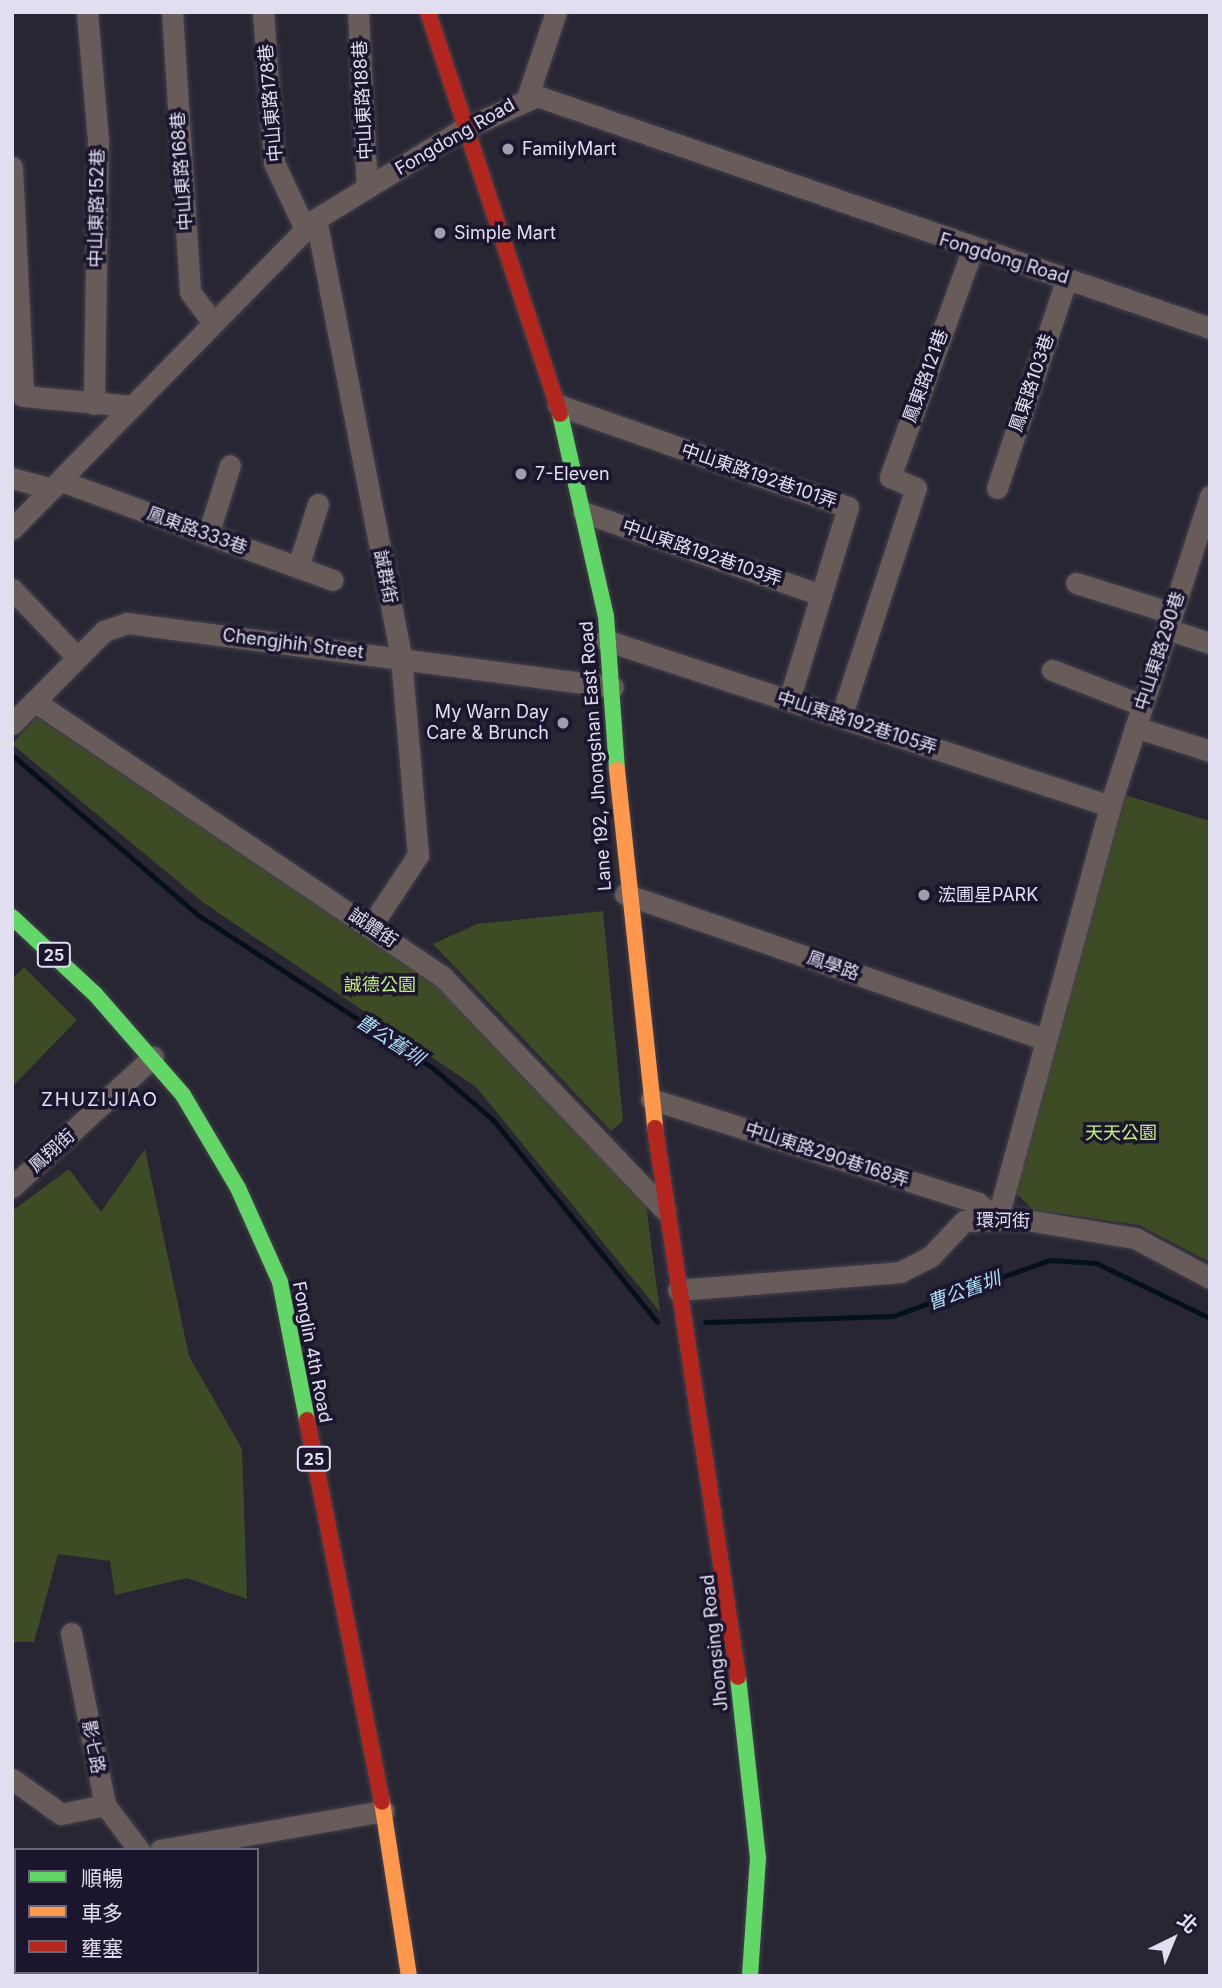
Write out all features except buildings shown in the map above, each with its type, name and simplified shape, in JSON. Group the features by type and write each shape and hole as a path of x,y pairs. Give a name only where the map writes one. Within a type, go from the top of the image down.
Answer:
{"street":[{"name":"中山東路152巷","path":"87,12 98,140 94,404"},
{"name":"中山東路168巷","path":"172,12 190,292 213,323"},
{"name":"中山東路178巷","path":"263,12 274,163 311,224"},
{"name":"中山東路188巷","path":"358,12 368,188"},
{"name":"Lane 192, Jhongshan East Road","path":"428,12 463,129 558,405 583,512 613,687 625,894 665,1210 679,1299"},
{"path":"527,98 556,12"},
{"name":"Fongdong Road","path":"12,529 311,224 463,129 527,98 537,96 972,250 1067,278 1210,328"},
{"path":"12,167 21,389 27,398 133,406"},
{"name":"誠群街","path":"311,224 401,657 418,855 371,926"},
{"name":"鳳東路121巷","path":"841,718 916,488 890,477 972,250"},
{"name":"鳳東路103巷","path":"997,488 1067,278"},
{"name":"中山東路192巷101弄","path":"558,405 848,507 789,701"},
{"path":"208,535 230,465"},
{"name":"鳳東路333巷","path":"12,478 56,485 333,580"},
{"name":"中山東路290巷","path":"996,1220 1042,1038 1110,806 1210,497"},
{"path":"298,567 318,504"},
{"name":"中山東路192巷103弄","path":"583,512 821,595"},
{"path":"1076,583 1169,621 1210,643"},
{"path":"12,589 77,657"},
{"name":"Chengjhih Street","path":"12,724 110,627 127,623 613,687"},
{"name":"中山東路192巷105弄","path":"605,640 1110,806"},
{"path":"1052,670 1142,705"},
{"name":"誠體街","path":"34,701 443,977 665,1210"},
{"path":"1135,727 1210,751"},
{"name":"鳳學路","path":"625,894 1042,1038"},
{"name":"Fonglin 4th Road","path":"12,917 95,994 238,1188 280,1282 375,1812 410,1976"},
{"name":"Fonglin 4th Road","path":"12,943 146,1064 167,1107"},
{"name":"鳳翔街","path":"12,1187 146,1064"},
{"name":"中山東路290巷168弄","path":"651,1099 978,1203 996,1220"},
{"name":"環河街","path":"679,1299 900,1272 931,1256 964,1221 996,1220 1135,1238 1210,1278"},
{"name":"Jhongsing Road","path":"679,1299 726,1564 758,1858 750,1976"},
{"name":"影七路","path":"71,1633 105,1805 137,1848"},
{"name":"Fonglin 4th Road","path":"352,1748 375,1812 390,1976"},
{"path":"12,1779 61,1814 105,1805"},
{"path":"171,1848 375,1812"}],"green space":[{"name":"誠德公園","path":"37,717 436,985 646,1205 660,1312 476,1087 204,903 12,744"},
{"name":"天天公園","path":"1125,795 1210,821 1210,1262 1139,1225 1033,1210 1015,1192 1060,1009"},
{"path":"603,911 623,1121 611,1131 433,944 477,924"},
{"path":"24,967 77,1020 12,1087 12,979"},
{"path":"145,1149 189,1356 242,1449 247,1599 187,1578 115,1595 110,1561 58,1554 34,1642 12,1642 12,1211 69,1169 101,1212"}],"waterway":[{"name":"曹公舊圳","path":"12,755 198,915 434,1069 493,1120 657,1322"},
{"name":"曹公舊圳","path":"705,1322 893,1316 1049,1260 1096,1263 1210,1318"}],"traffic: fast":[{"path":"560,414 606,616 617,770"},
{"path":"12,917 95,994 183,1095 238,1188 280,1282 307,1420"},
{"path":"738,1677 758,1858 750,1976"}],"traffic: slow":[{"path":"617,770 655,1128"},
{"path":"382,1802 409,1976"}],"traffic: jam":[{"path":"428,12 560,414"},
{"path":"655,1128 738,1677"},
{"path":"307,1420 382,1802"}],"place":[{"name":"FamilyMart","path":"508,149"},
{"name":"Simple Mart","path":"440,233"},
{"name":"7-Eleven","path":"521,474"},
{"name":"My Warn Day Care & Brunch","path":"563,723"},
{"name":"浤圃星PARK","path":"924,895"}],"district":[{"name":"ZHUZIJIAO","path":"100,1100"}]}
